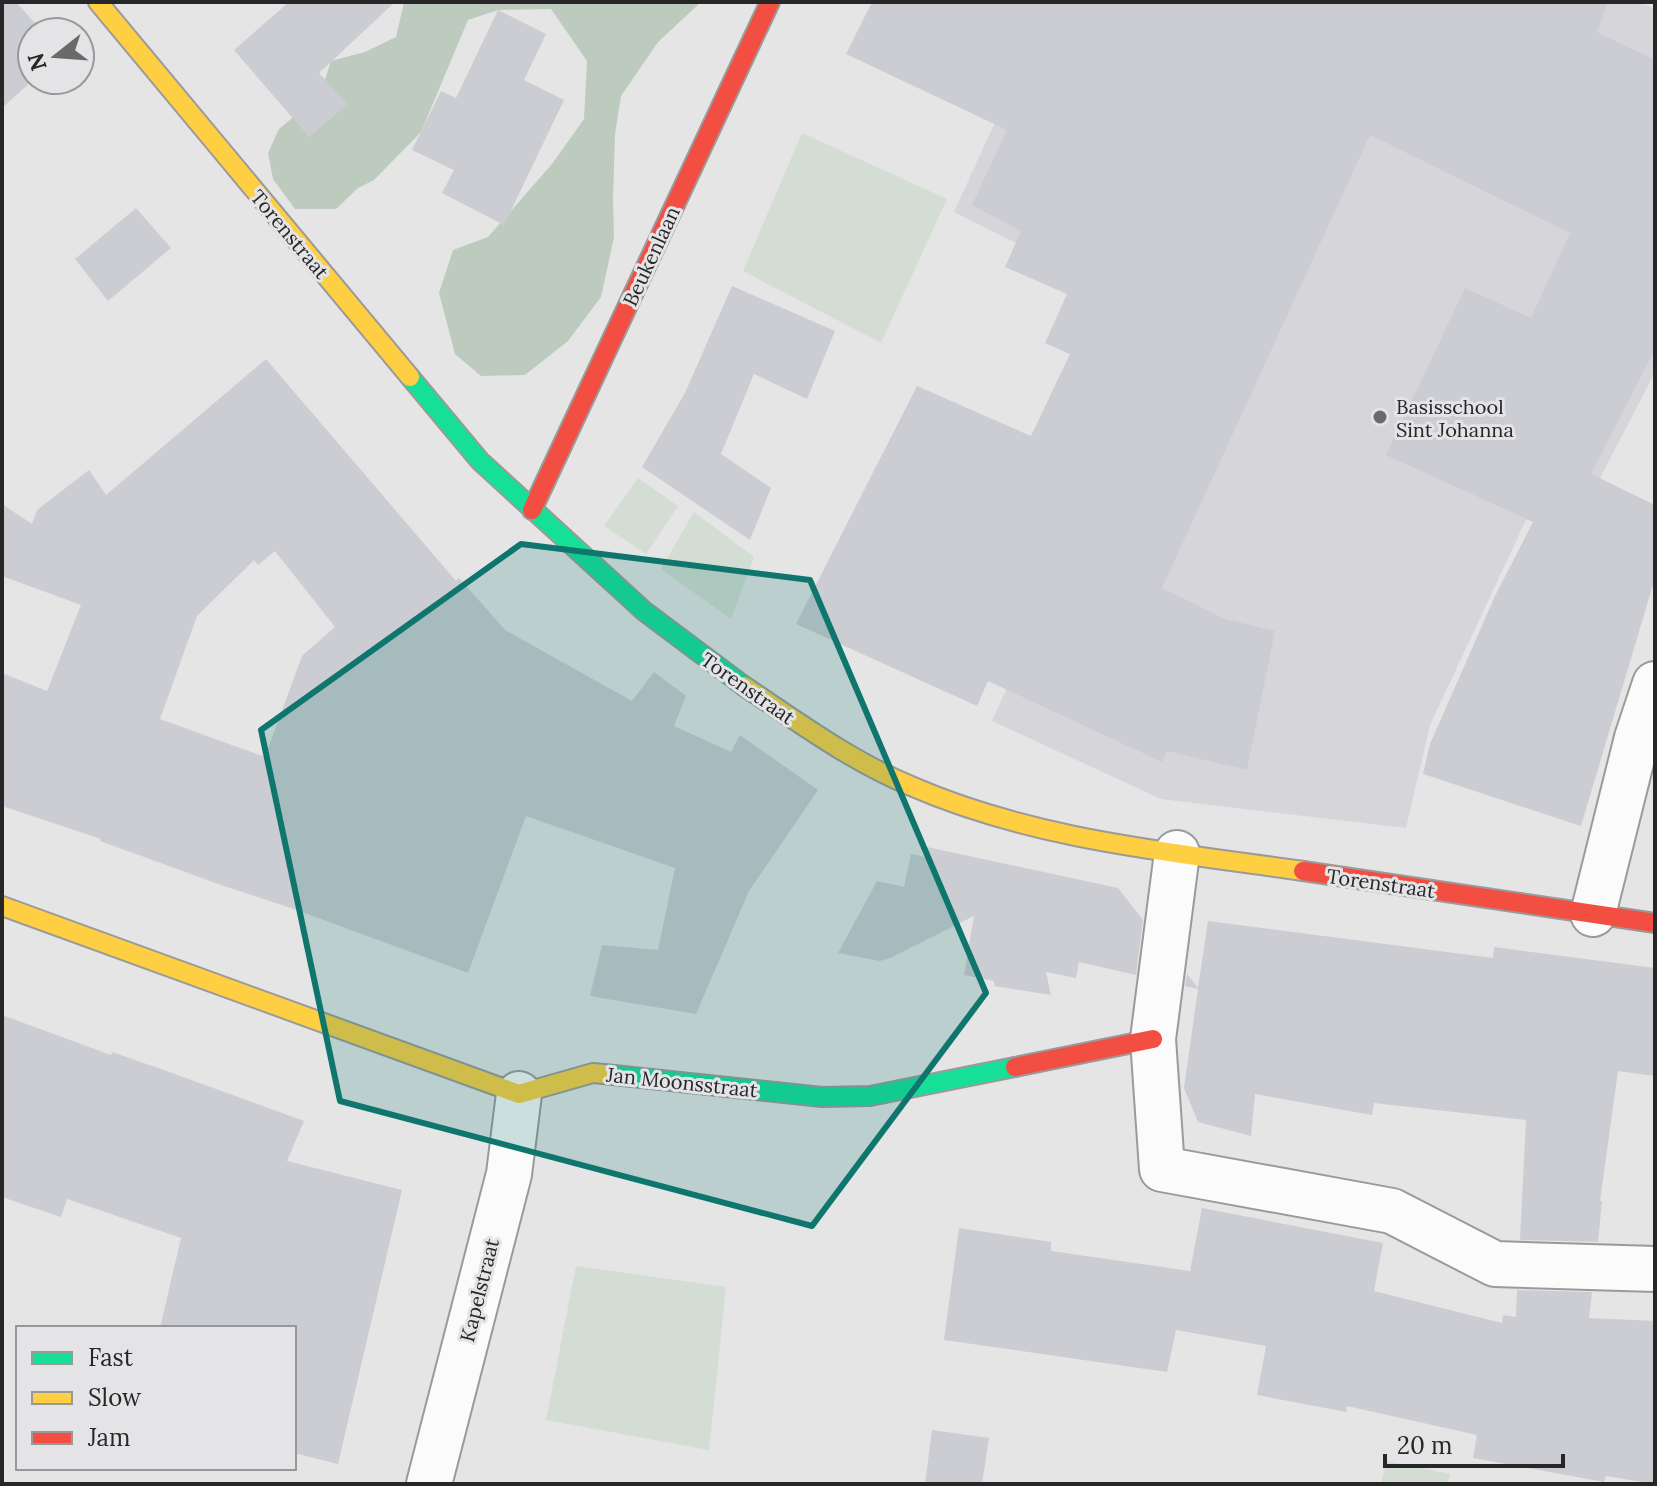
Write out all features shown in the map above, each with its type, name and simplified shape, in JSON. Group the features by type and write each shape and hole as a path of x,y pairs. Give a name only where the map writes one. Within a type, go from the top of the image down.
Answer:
{"street":[{"name":"Torenstraat","path":"98,2 480,461 644,611 728,676 830,744 910,786 995,817 1086,839 1655,923"},
{"name":"Beukenlaan","path":"532,510 770,2"},
{"path":"1593,914 1637,738 1655,684"},
{"path":"1177,853 1153,1039 1162,1169 1392,1211 1495,1264 1655,1269"},
{"path":"2,906 519,1094"},
{"name":"Jan Moonsstraat","path":"519,1094 593,1073 822,1097 870,1096 1153,1039"},
{"name":"Kapelstraat","path":"429,1484 509,1174 519,1094"}],"highlighted area":[{"path":"521,544 810,580 986,993 812,1226 340,1101 261,730"}],"shaded area":[{"name":"Basisschool Sint Johanna","path":"1050,2 1640,2 1655,9 1655,372 1597,484 1553,462 1430,725 1406,828 1161,799 992,721 1172,321 954,212"},
{"path":"802,133 947,199 881,343 743,271"},
{"path":"638,478 678,506 646,554 604,526"},
{"path":"694,512 754,557 731,619 661,569"},
{"path":"576,1266 726,1287 709,1450 546,1420"},
{"path":"1387,1461 1450,1474 1448,1484 1381,1484"}],"green space":[{"path":"404,2 701,2 658,42 621,96 615,134 614,237 601,297 568,341 525,375 481,376 455,354 439,293 453,250 488,237 552,164 584,119 587,61 551,9 498,10 468,20 421,132 374,180 358,188 336,209 295,209 273,179 268,153 279,129 320,95 331,61 365,52 396,37"}],"building":[{"path":"2,2 16,2 29,16 16,16 16,95 2,108"},
{"path":"289,2 395,2 319,73 348,104 309,137 234,50"},
{"name":"Basisschool Sint Johanna","path":"872,2 1608,2 1597,32 1655,60 1655,349 1591,474 1655,505 1655,578 1581,826 1423,774 1430,744 1495,596 1533,522 1386,455 1465,288 1531,318 1570,233 1370,135 1162,588 1225,619 1275,631 1247,770 1167,751 1162,762 988,681 977,706 796,624 917,386 1031,436 1070,354 1045,343 1067,294 1005,267 1021,231 972,205 1007,130 846,54"},
{"path":"498,10 546,34 524,80 564,100 504,225 442,193 454,170 412,150 441,91 456,98"},
{"path":"136,208 171,248 108,301 75,259"},
{"path":"732,286 835,331 807,399 754,374 721,454 771,488 750,540 642,467 685,393"},
{"path":"266,359 456,581 459,578 505,630 632,701 654,672 686,696 674,726 731,752 740,735 818,790 749,891 696,1014 590,996 602,945 658,950 675,868 526,816 468,973 2,806 2,673 47,691 81,605 2,576 2,504 32,524 37,510 89,470 106,495","holes":["275,551 335,627 302,656 265,757 160,719 197,616 254,560 258,565"]},
{"path":"927,847 1118,888 1143,920 1136,975 1079,962 1076,978 1046,972 1051,995 994,986 994,981 964,975 974,916 880,961 838,953 877,881 904,887 911,854 925,857"},
{"path":"1208,921 1493,958 1494,947 1655,968 1655,1076 1618,1071 1600,1201 1598,1242 1520,1240 1526,1120 1374,1103 1372,1115 1255,1094 1251,1136 1198,1122 1184,1088 1198,989 1185,986 1187,974 1198,988"},
{"path":"2,1015 304,1121 287,1161 402,1190 338,1464 296,1454 296,1326 160,1326 181,1238 67,1199 61,1217 2,1197"},
{"path":"1202,1208 1383,1243 1374,1291 1502,1323 1503,1315 1516,1317 1517,1290 1592,1292 1589,1318 1655,1321 1655,1484 1606,1476 1604,1482 1473,1458 1477,1435 1347,1406 1346,1412 1257,1395 1266,1346 1176,1330 1167,1372 944,1340 959,1228 1051,1242 1051,1251 1190,1271"},
{"path":"932,1430 989,1438 982,1484 925,1484"}],"traffic: fast":[{"path":"410,377 480,461 644,611 744,686"},
{"path":"604,1074 822,1097 870,1096 1015,1067"}],"traffic: slow":[{"path":"98,2 410,377"},
{"path":"744,686 867,765 958,804 1055,832 1104,842 1303,871"},
{"path":"2,906 519,1094 593,1073 604,1074"}],"traffic: jam":[{"path":"532,510 770,2"},
{"path":"1303,871 1655,923"},
{"path":"1015,1067 1153,1039"}],"place":[{"name":"Basisschool Sint Johanna","path":"1380,417"}]}
